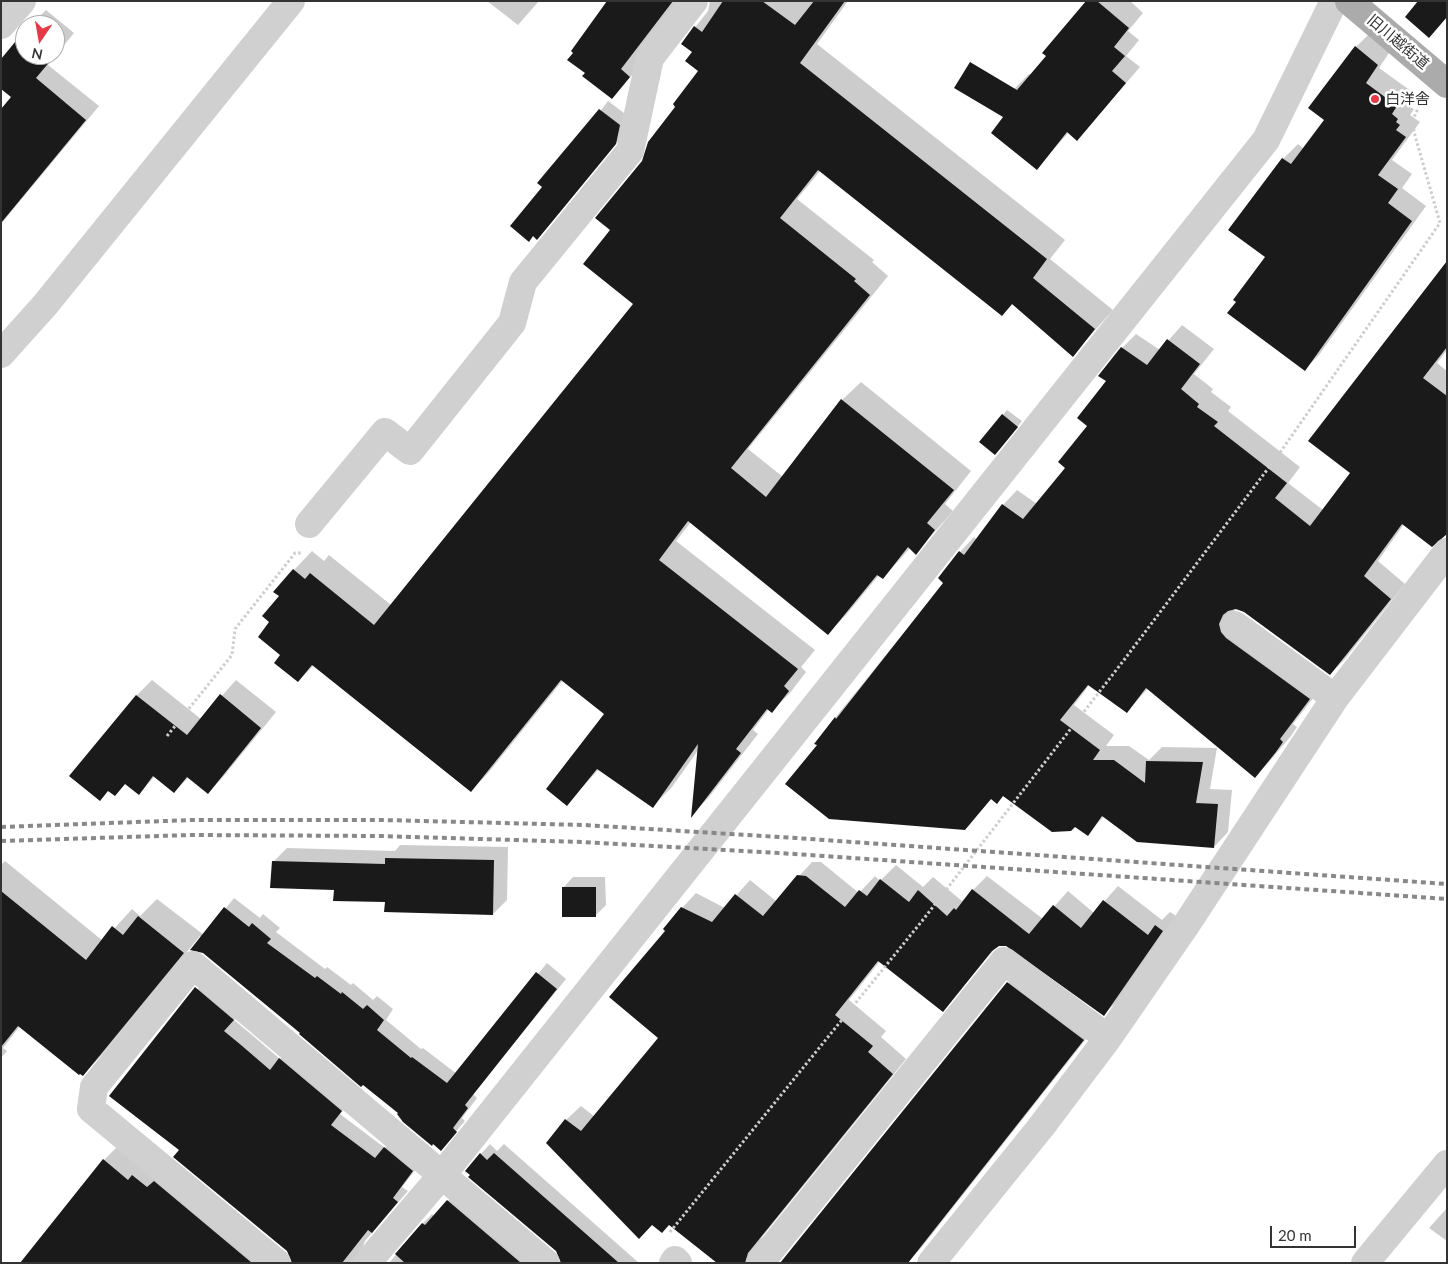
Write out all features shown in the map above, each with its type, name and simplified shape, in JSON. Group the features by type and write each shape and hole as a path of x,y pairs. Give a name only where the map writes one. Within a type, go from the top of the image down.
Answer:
{"main road":[{"name":"旧川越街道","path":"1349,1 1440,78"}],"street":[{"path":"1,25 22,1"},
{"path":"1,354 45,305 291,1"},
{"path":"309,524 385,432 410,451 512,323 523,282 630,150 650,58 694,1"},
{"path":"367,1263 442,1175 1266,140 1334,1"},
{"path":"931,1263 1041,1127 1108,1038 1186,925 1335,698 1447,552"},
{"path":"1235,625 1335,698"},
{"path":"760,1263 1004,961 1108,1038"},
{"path":"277,1263 91,1108 94,1086 193,965 546,1263"},
{"path":"1365,1263 1445,1169"},
{"path":"673,1263 675,1260 678,1263"}],"path":[{"path":"669,1233 922,921 1118,668 1278,454 1440,223 1413,120 1440,78"},
{"path":"168,736 232,655 235,630 295,553 304,552"}],"building":[{"path":"607,1 673,1 621,69 630,77 612,99 582,76 585,73 567,60 573,53 571,51"},
{"path":"723,1 762,1 795,25 814,1 845,1 800,63 1047,259 1033,278 1095,329 1073,357 1012,304 1002,316 818,170 780,218 856,279 854,281 870,295 731,468 766,497 841,399 954,490 927,523 935,530 916,555 908,547 883,579 877,575 828,635 688,521 659,560 798,669 784,686 789,691 772,713 767,709 736,749 741,753 691,818 698,744 653,808 597,769 567,806 546,789 604,714 561,680 471,792 312,665 298,682 274,663 280,655 258,637 269,622 262,616 279,596 273,592 293,569 305,579 310,573 374,625 633,304 583,264 610,230 595,218 642,161 648,142 675,107 673,104 698,71 685,61 692,52 681,44 694,26 702,32"},
{"path":"1086,1 1097,1 1129,28 1114,47 1125,56 1112,71 1126,83 1077,141 1067,132 1037,170 991,133 1003,117 954,88 970,62 1017,90 1046,56 1042,53"},
{"path":"1418,1 1447,1 1447,17 1429,38 1405,17"},
{"path":"15,42 15,65 47,65 36,78 86,120 1,223 1,109 11,97 1,89 1,59"},
{"path":"1355,46 1378,65 1366,83 1397,106 1392,114 1398,119 1396,122 1400,125 1396,130 1406,137 1378,175 1398,189 1388,203 1412,221 1305,371 1227,313 1236,302 1233,300 1265,257 1228,230 1282,158 1291,164 1324,120 1308,108"},
{"path":"599,109 620,125 616,144 537,240 533,236 529,242 510,226 542,187 537,183"},
{"path":"1447,261 1447,347 1423,378 1447,396 1447,534 1432,547 1402,524 1364,576 1391,599 1330,675 1244,612 1236,609 1228,611 1223,615 1219,624 1221,632 1226,638 1310,699 1280,739 1283,742 1255,778 1146,688 1127,713 1088,685 1060,720 1100,750 1093,760 1114,760 1145,783 1146,761 1203,762 1196,803 1218,804 1214,848 1137,842 1102,816 1088,836 1075,827 1071,831 1052,832 1003,796 997,804 991,799 965,830 829,819 785,784 817,745 814,744 835,717 836,719 943,583 938,578 959,551 964,555 1002,504 1023,519 1065,468 1058,462 1087,426 1077,418 1106,381 1098,376 1121,347 1147,365 1167,339 1200,364 1181,389 1199,404 1197,407 1218,422 1214,426 1287,483 1275,498 1310,526 1350,473 1308,441"},
{"path":"1002,414 1018,427 995,455 979,442"},
{"path":"220,694 261,728 208,794 187,777 174,793 153,776 139,795 125,784 115,796 108,791 100,801 69,776 136,695 187,735"},
{"path":"385,858 494,860 493,915 384,912 385,902 333,901 334,890 270,888 272,861 385,864"},
{"path":"797,875 806,876 845,907 859,890 867,896 880,879 909,902 918,890 947,916 954,908 956,910 972,889 1029,934 1053,905 1081,928 1103,900 1148,935 1155,925 1163,931 1104,1016 1006,946 999,946 992,951 943,1012 878,961 835,1015 873,1046 868,1052 893,1074 748,1253 745,1263 717,1263 669,1225 662,1233 652,1225 639,1239 546,1143 565,1119 581,1131 658,1038 609,997 665,931 663,929 681,907 712,922 735,894 763,916"},
{"path":"562,887 596,887 596,917 562,917"},
{"path":"1,891 86,960 112,926 123,935 138,916 184,953 83,1076 79,1075 18,1026 1,1047"},
{"path":"224,907 249,927 252,923 271,939 267,943 315,978 317,976 341,994 342,992 363,1009 367,1005 384,1020 377,1030 411,1058 447,1083 536,972 557,989 465,1105 468,1108 453,1128 457,1132 441,1151 403,1122 398,1113 363,1085 361,1087 300,1033 203,953 190,950"},
{"path":"1007,982 1084,1040 908,1263 780,1263"},
{"path":"195,987 234,1020 224,1031 270,1070 279,1058 342,1111 331,1125 375,1158 384,1147 413,1171 393,1198 398,1202 372,1233 368,1230 342,1263 292,1263 287,1251 173,1157 179,1150 109,1096"},
{"path":"480,1153 487,1160 494,1153 619,1263 561,1263 556,1251 468,1177 470,1175 465,1171"},
{"path":"103,1159 128,1180 132,1175 147,1187 154,1181 252,1263 20,1263"},
{"path":"447,1200 521,1263 405,1263 395,1254 422,1223 425,1225"}],"railway":[{"path":"1,827 192,820 382,820 584,825 1447,884"},
{"path":"1,841 190,835 380,836 582,842 795,854 1447,899"}],"place":[{"name":"白洋舎","path":"1375,99"}]}
